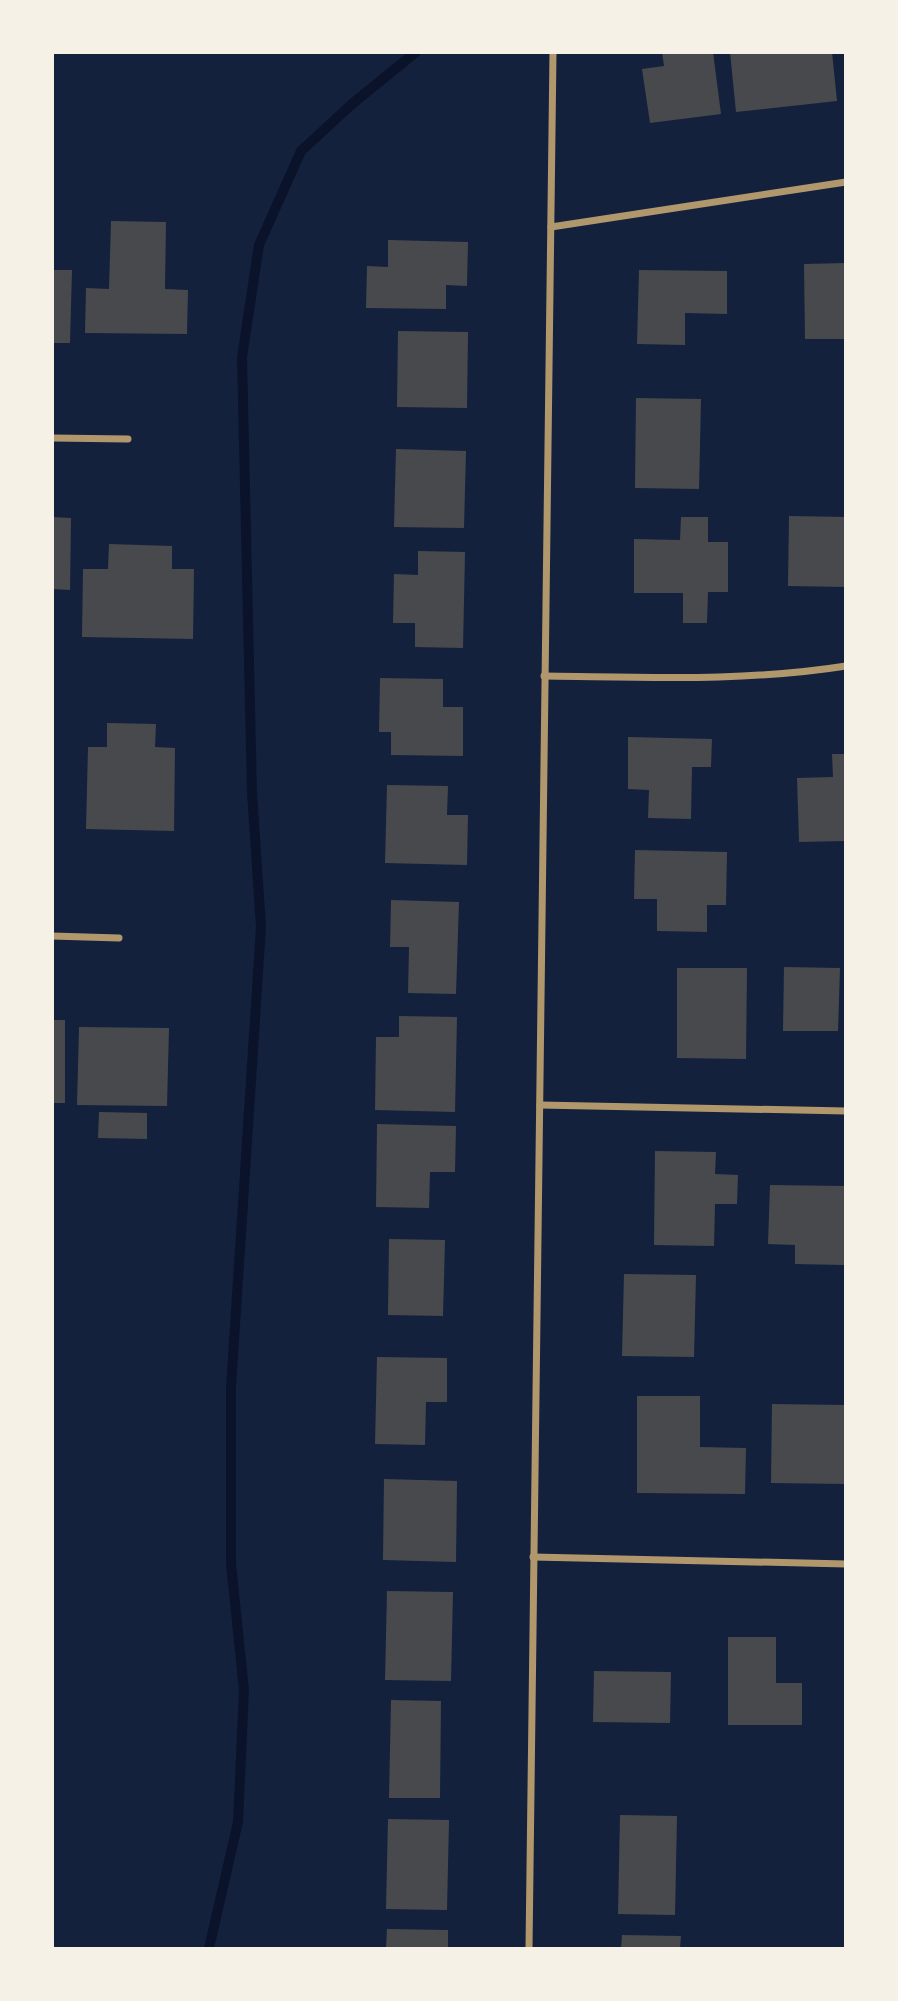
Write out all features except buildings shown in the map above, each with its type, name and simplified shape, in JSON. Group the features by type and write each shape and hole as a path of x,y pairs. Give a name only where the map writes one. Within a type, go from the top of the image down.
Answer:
{"street":[{"path":"529,1948 553,52"},
{"path":"551,226 845,182"},
{"path":"52,438 128,439"},
{"path":"544,676 771,677 845,666"},
{"path":"52,936 119,937"},
{"path":"540,1105 845,1111"},
{"path":"533,1557 845,1564"}],"waterway":[{"path":"209,1948 238,1822 244,1690 231,1564 231,1387 261,927 252,793 242,357 259,245 301,151 352,104 416,52"}]}
